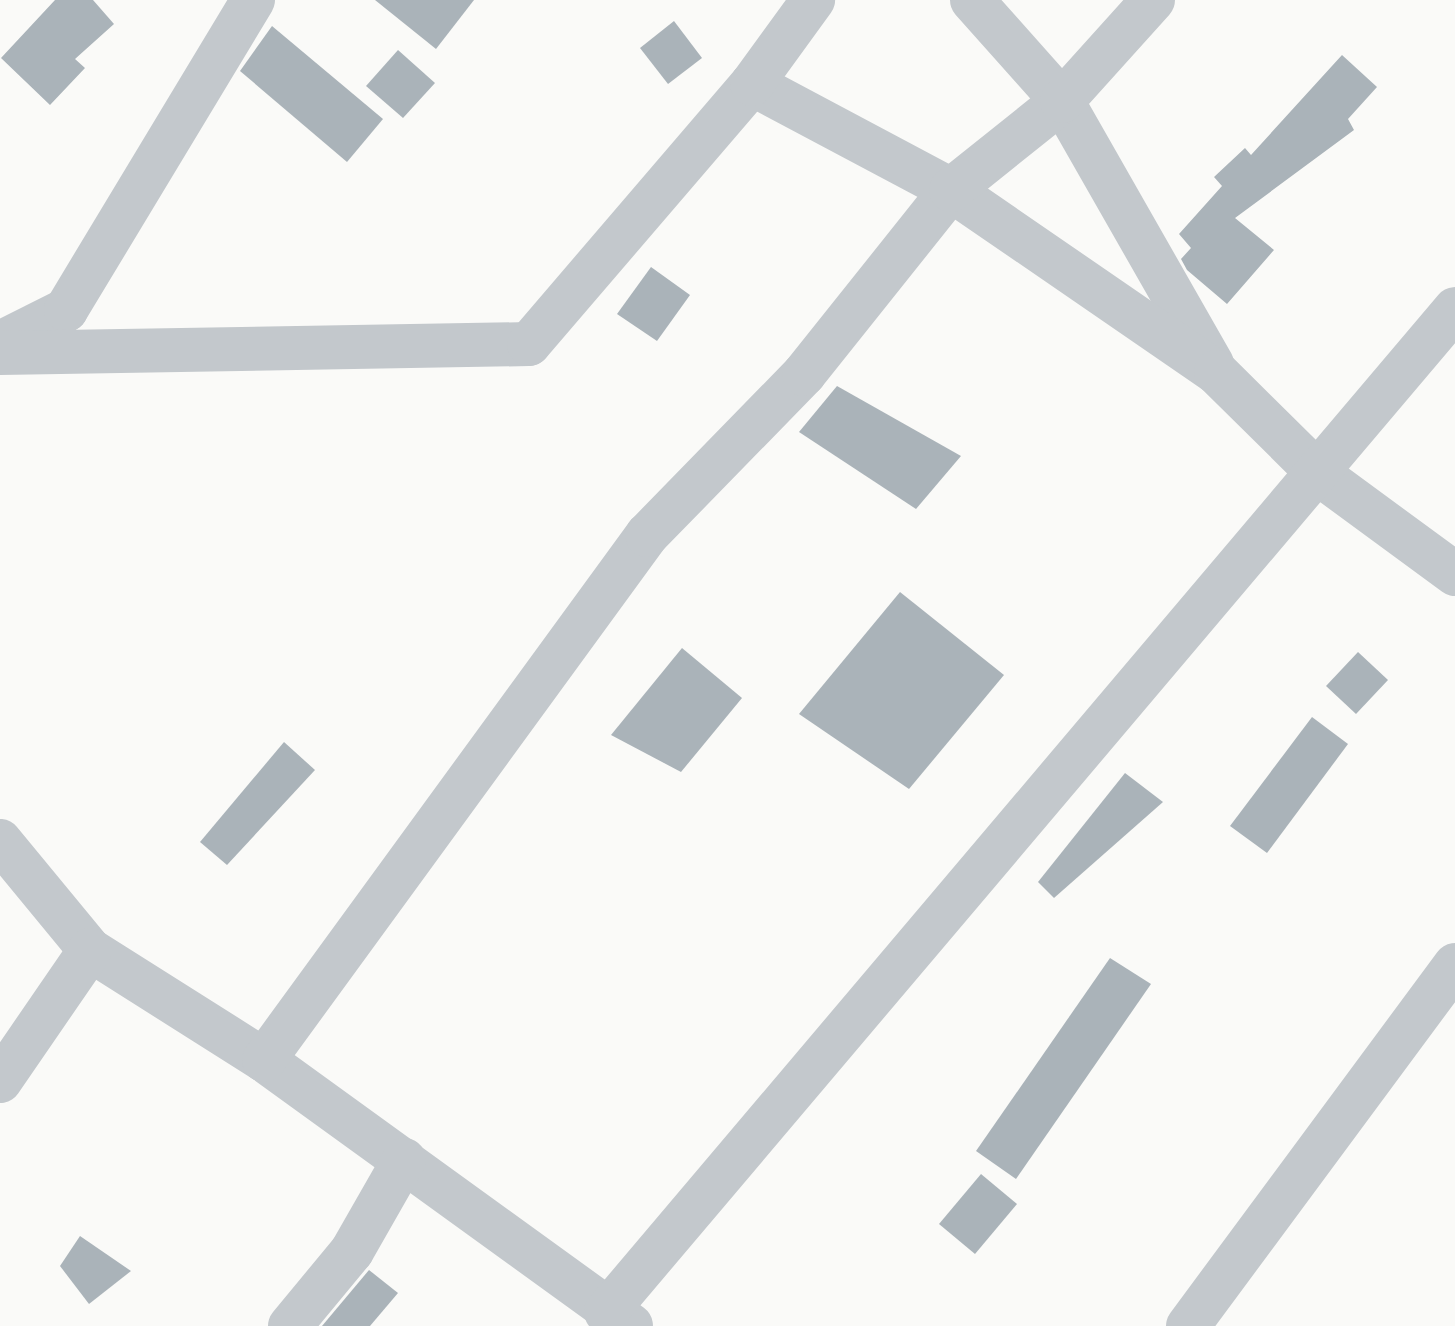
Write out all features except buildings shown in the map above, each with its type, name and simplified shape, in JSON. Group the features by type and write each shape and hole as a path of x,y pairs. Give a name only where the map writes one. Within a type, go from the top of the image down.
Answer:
{"street":[{"path":"0,343 66,310 253,0"},
{"path":"0,353 529,344 752,84 813,0"},
{"path":"972,0 1062,101 1216,372"},
{"path":"264,1060 647,535 804,374 951,190 1062,101 1153,0"},
{"path":"752,84 951,190 1216,372 1319,474 1455,574"},
{"path":"0,841 90,950 264,1060 619,1319 1455,309"},
{"path":"0,1081 90,950"},
{"path":"1188,1326 1455,965"},
{"path":"290,1326 352,1251 404,1160"}]}
